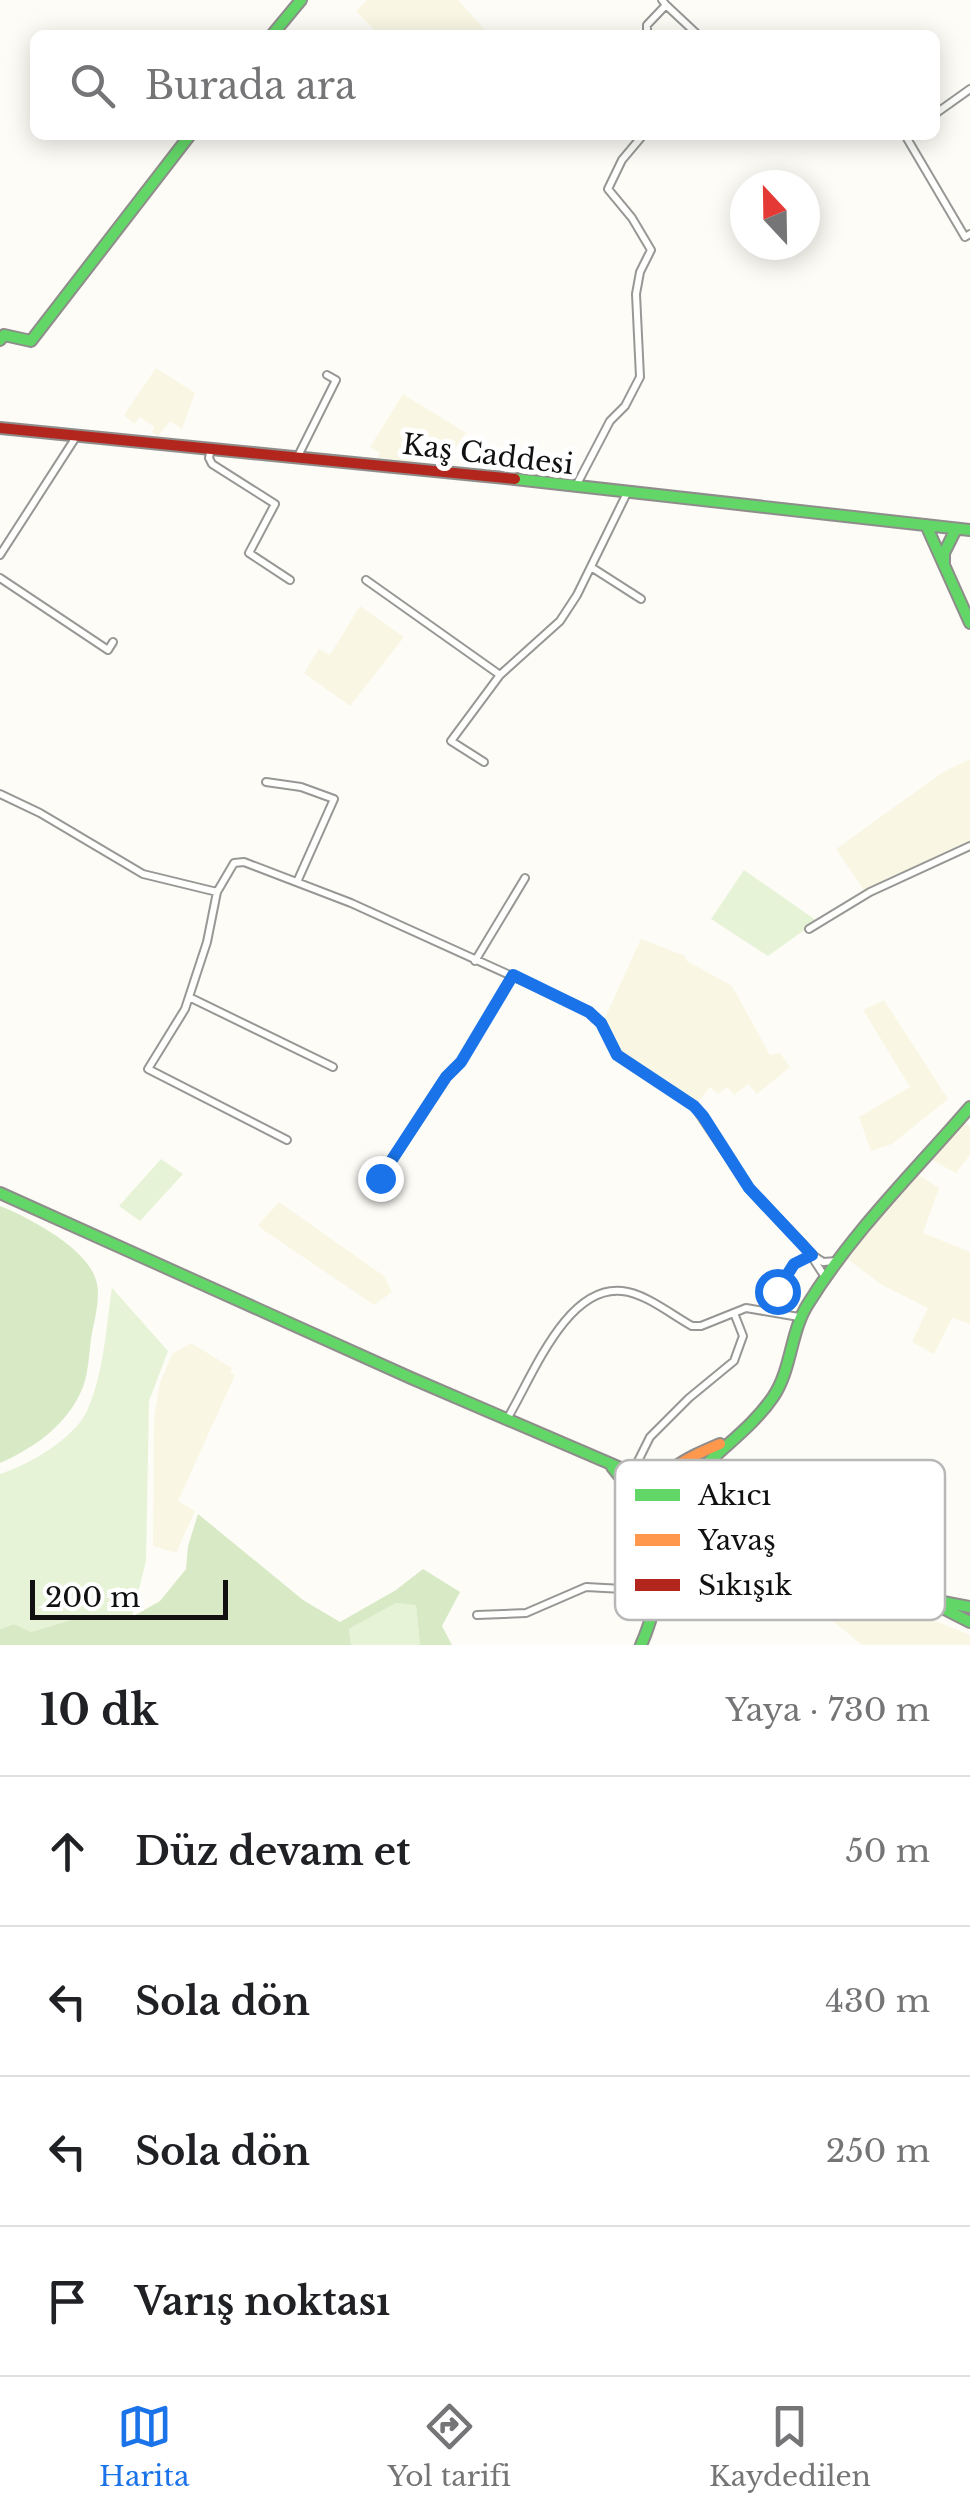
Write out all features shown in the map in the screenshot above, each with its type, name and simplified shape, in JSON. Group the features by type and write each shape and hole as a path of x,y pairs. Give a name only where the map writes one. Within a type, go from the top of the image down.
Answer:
{"street":[{"path":"276,30 301,0"},
{"path":"647,30 664,2 693,30"},
{"path":"940,110 970,89"},
{"path":"1,336 31,342 186,140"},
{"path":"576,487 610,421 626,406 640,376 636,294 640,272 651,250 608,189 622,160 639,140"},
{"path":"907,140 966,237 970,234"},
{"path":"298,456 336,380 327,375"},
{"name":"Kaş Caddesi","path":"0,428 298,456 970,530"},
{"path":"0,555 76,437"},
{"path":"210,448 212,464 275,504 249,553 290,580"},
{"path":"484,762 451,741 500,675 560,621 628,493"},
{"path":"926,525 970,623"},
{"path":"944,567 944,553 955,531"},
{"path":"591,567 641,599"},
{"path":"0,578 108,650 112,642"},
{"path":"366,580 500,675"},
{"path":"266,782 301,787 334,799 297,882"},
{"path":"0,794 144,874 216,892"},
{"path":"809,929 870,892 970,846"},
{"path":"287,1140 148,1069 170,1038 189,997 207,942 216,892 234,863 244,862 351,903 589,1012 601,1023 617,1055 694,1106 749,1188 812,1255 823,1262 837,1261"},
{"path":"474,961 525,878"},
{"path":"380,1178 446,1077 461,1062 513,975"},
{"path":"189,997 333,1066"},
{"path":"707,1460 772,1400 782,1382 800,1318 824,1277 909,1172 970,1107"},
{"path":"0,1193 615,1467"},
{"path":"812,1255 824,1277"},
{"path":"782,1313 777,1291 794,1264 812,1255"},
{"path":"507,1419 563,1321 582,1301 600,1292 629,1292 692,1326 746,1308 800,1318"},
{"path":"639,1460 650,1437 699,1389 734,1362 743,1336 734,1313"},
{"path":"690,1460 730,1440"},
{"path":"609,1464 615,1470"},
{"path":"477,1615 526,1613 586,1587 615,1589"},
{"path":"945,1601 970,1606"},
{"path":"945,1609 970,1622"},
{"path":"640,1645 652,1620"}],"shaded area":[{"path":"367,0 458,0 485,30 374,30 356,11"},
{"path":"156,368 195,393 182,429 170,421 158,436 152,432 154,427 140,417 134,424 124,415"},
{"path":"403,394 466,433 452,453 438,445 431,457 421,451 413,462 377,458 380,453 370,447"},
{"path":"360,606 404,637 350,706 304,673 319,649 330,655"},
{"path":"970,759 970,843 865,892 836,849 943,772"},
{"path":"641,939 685,956 687,961 732,986 770,1055 780,1053 790,1067 757,1094 748,1084 734,1095 727,1087 718,1094 710,1087 697,1103 622,1053 603,1022"},
{"path":"884,1000 948,1099 892,1144 871,1151 859,1117 910,1087 863,1010"},
{"path":"962,1120 970,1127 970,1155 956,1173 930,1159"},
{"path":"917,1174 939,1188 923,1233 970,1252 970,1324 952,1318 934,1354 912,1342 928,1308 882,1285 847,1259"},
{"path":"279,1202 384,1276 392,1292 374,1305 259,1227"},
{"path":"191,1343 232,1368 230,1372 235,1375 178,1501 195,1511 176,1553 153,1546 154,1418 160,1383 172,1354"},
{"path":"832,1620 933,1620 970,1635 970,1645 862,1645"}],"green space":[{"path":"744,870 817,921 768,956 711,919"},
{"path":"161,1159 183,1174 140,1221 119,1206"},
{"path":"0,1206 69,1245 90,1268 98,1292 87,1374 77,1400 49,1433 0,1463"},
{"path":"112,1288 168,1351 149,1401 146,1561 132,1617 84,1616 31,1632 14,1624 0,1629 0,1474 49,1450 81,1421 97,1381"},
{"path":"198,1514 303,1600 340,1622 396,1590 423,1569 460,1592 442,1626 452,1645 420,1645 416,1605 396,1603 349,1629 351,1645 0,1645 0,1629 14,1624 31,1632 84,1616 132,1617 160,1601 186,1569"},
{"path":"396,1603 416,1604 420,1645 351,1645 349,1629"}],"traffic: fast":[{"path":"276,30 301,0"},
{"path":"0,340 4,335 31,341 186,140"},
{"path":"515,479 970,530"},
{"path":"926,525 970,623"},
{"path":"944,564 944,553 955,531"},
{"path":"711,1460 754,1421 773,1397 784,1375 802,1315 826,1277 865,1226 970,1107"},
{"path":"0,1193 615,1466"},
{"path":"612,1467 615,1471"},
{"path":"945,1602 970,1607"},
{"path":"945,1609 970,1622"},
{"path":"641,1645 650,1620"}],"traffic: slow":[{"path":"687,1460 720,1444"}],"traffic: jam":[{"path":"0,428 515,479"}],"route":[{"path":"380,1178 446,1077 461,1062 513,975 589,1012 601,1023 617,1055 703,1116 749,1188 812,1255 794,1264 777,1291"}]}
